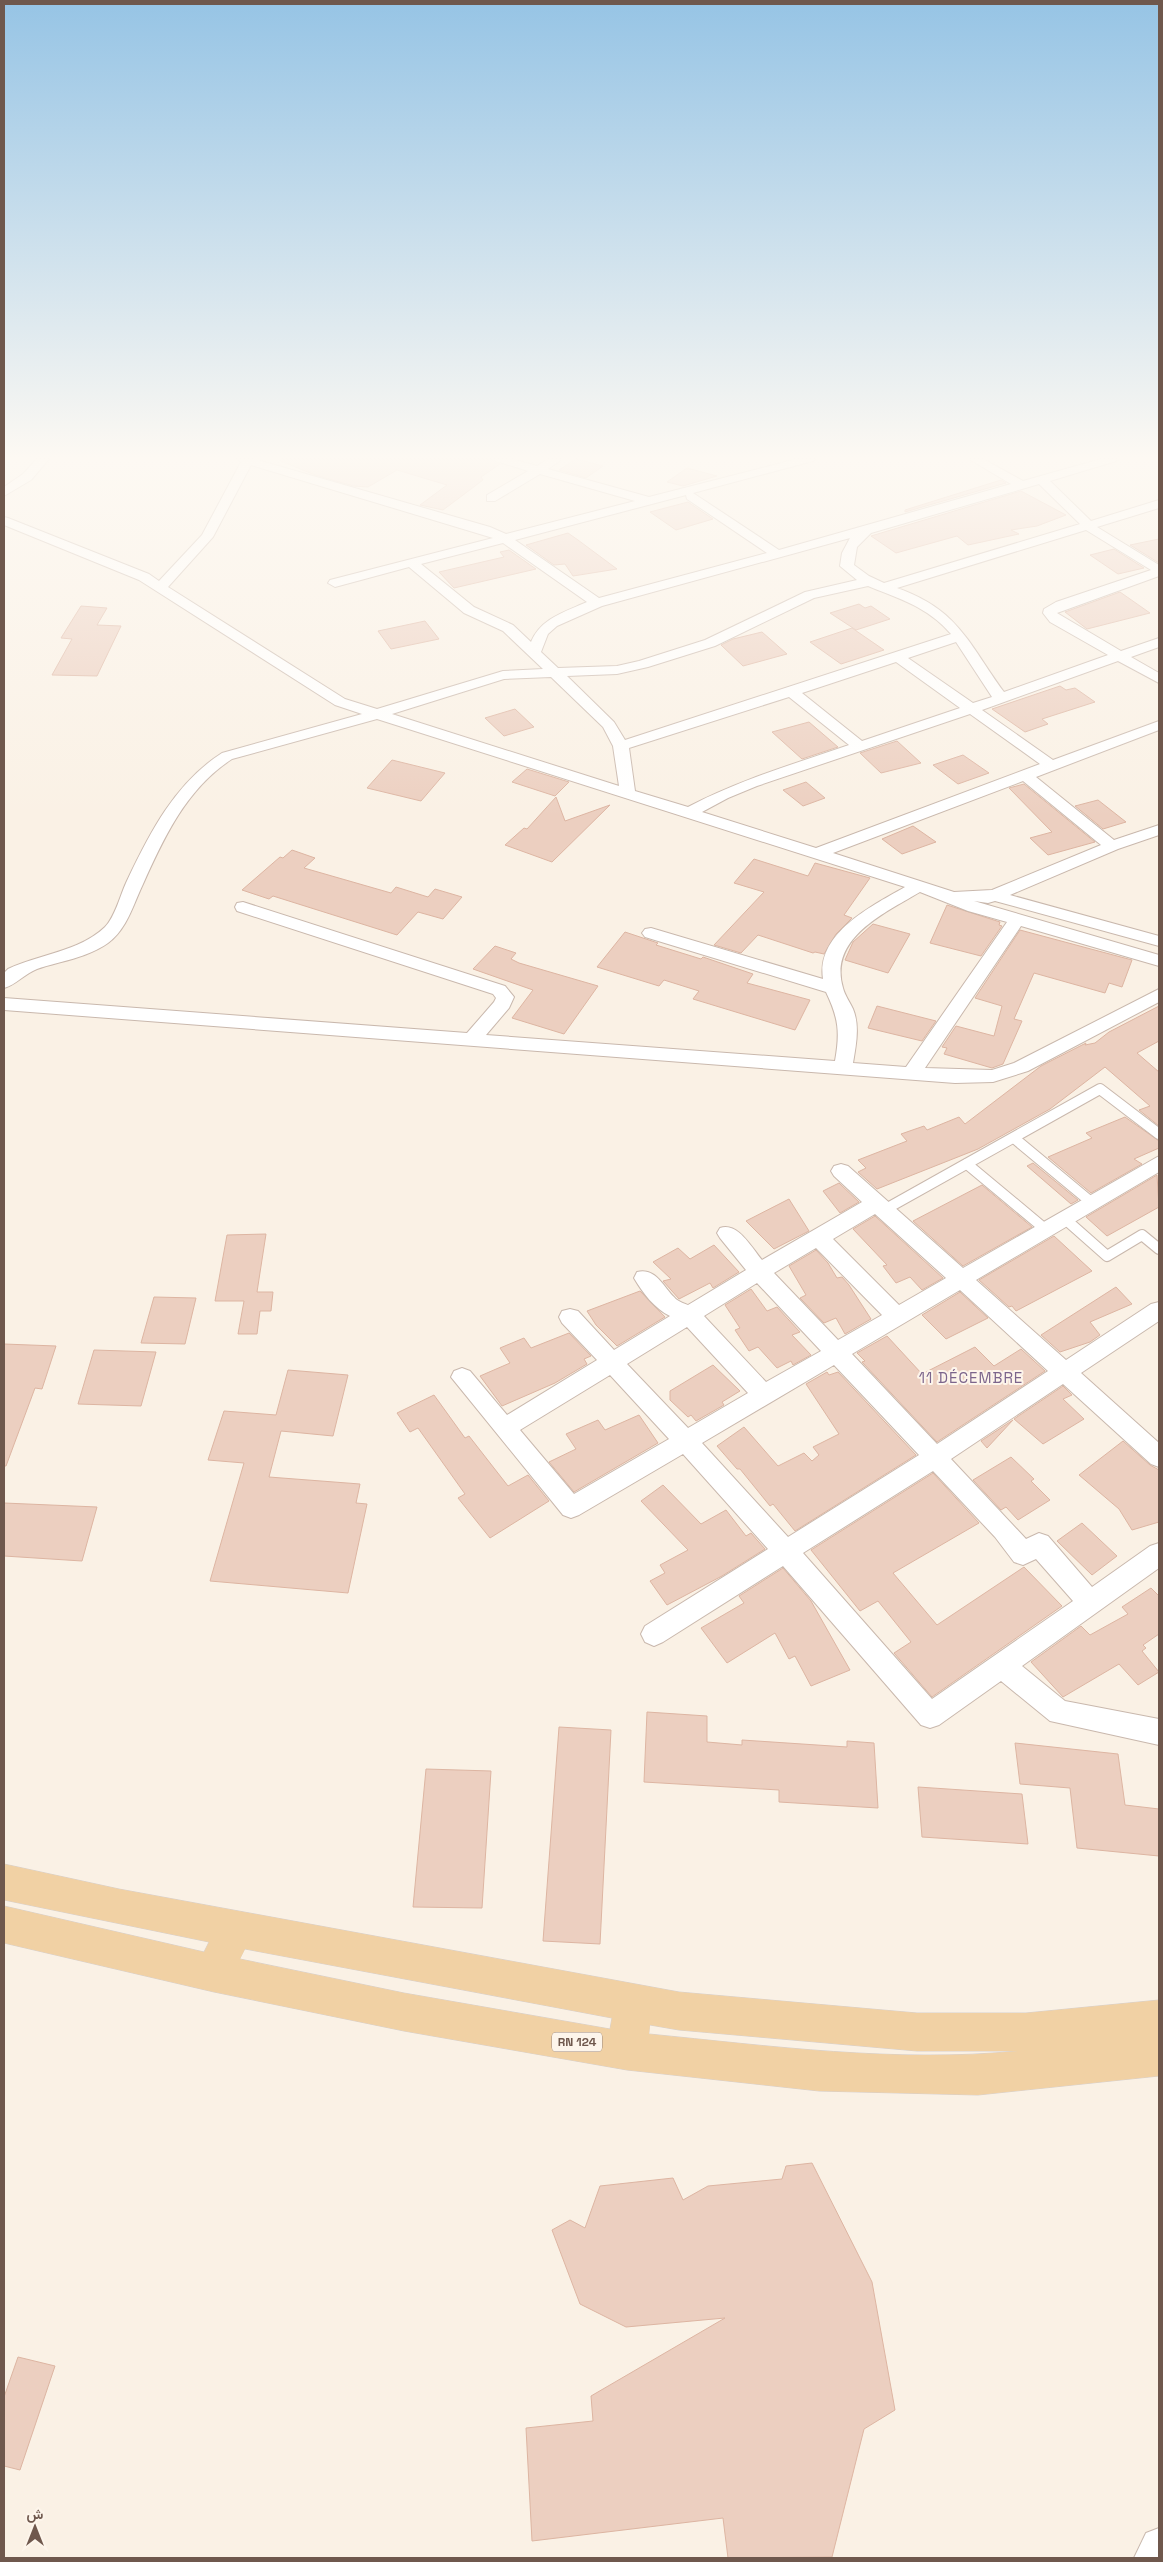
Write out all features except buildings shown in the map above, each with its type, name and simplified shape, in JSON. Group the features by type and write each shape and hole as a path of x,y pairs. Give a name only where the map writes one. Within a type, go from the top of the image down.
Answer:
{"main road":[{"path":"4,1882 119,1907 679,2011 917,2032 1026,2032 1159,2019"},
{"name":"RN 124","path":"4,1925 214,1972 452,2021 627,2051 819,2071 978,2075 1159,2057"},
{"path":"214,1972 235,1929"},
{"path":"627,2051 633,2003"}],"street":[{"path":"143,579 161,587 340,702 954,897 974,907 1159,961"},
{"path":"161,587 169,579"},
{"path":"335,583 352,579"},
{"path":"430,579 469,610 508,628 609,725 621,746 628,794"},
{"path":"562,579 597,603"},
{"path":"4,982 14,972 88,948 105,938 114,928 158,833 182,798 213,765 227,756 376,714 503,675 537,654 542,632 552,623 597,603 686,579"},
{"path":"503,675 617,670 685,652 710,643 810,595 831,579"},
{"path":"866,579 925,604 954,627 1001,699"},
{"path":"884,587 912,579"},
{"path":"1138,579 1051,610 1050,614 1055,619 1159,679"},
{"path":"810,595 871,582"},
{"path":"621,746 960,636"},
{"path":"689,814 722,795 752,783 1001,699 1159,642"},
{"path":"897,656 1052,766"},
{"path":"790,691 861,747"},
{"path":"816,854 1159,725"},
{"path":"1026,776 1112,846"},
{"path":"974,907 992,895 1112,846 1159,830"},
{"path":"842,1067 848,1036 845,1012 834,988 830,966 837,947 854,925 919,886"},
{"path":"954,897 992,895 1159,941"},
{"path":"243,907 499,990 505,997 502,1004 471,1040"},
{"path":"912,1073 1017,920"},
{"path":"651,933 834,988"},
{"path":"4,1004 955,1077 993,1076 1021,1067 1159,995"},
{"path":"462,1376 571,1508 686,1442 960,1278 1091,1202 1158,1166"},
{"path":"841,1171 1159,1457"},
{"path":"505,1428 759,1271 818,1237 880,1206"},
{"path":"727,1233 759,1271 935,1457 1023,1554 1039,1544 1090,1603"},
{"path":"818,1237 896,1316"},
{"path":"645,1278 668,1305 689,1315 764,1395"},
{"path":"654,1634 935,1457 1159,1310"},
{"path":"570,1317 785,1550 930,1716 1159,1554"},
{"path":"1002,1665 1059,1712 1159,1732"},
{"path":"1152,2558 1159,2546"}],"lane":[{"path":"880,1206 967,1164 1100,1089 1159,1134"},
{"path":"1014,1138 1091,1202"},
{"path":"967,1164 1045,1229"},
{"path":"1064,1218 1107,1256 1142,1235 1159,1249"}],"district":[{"name":"11 DÉCEMBRE","path":"971,1377"}]}
